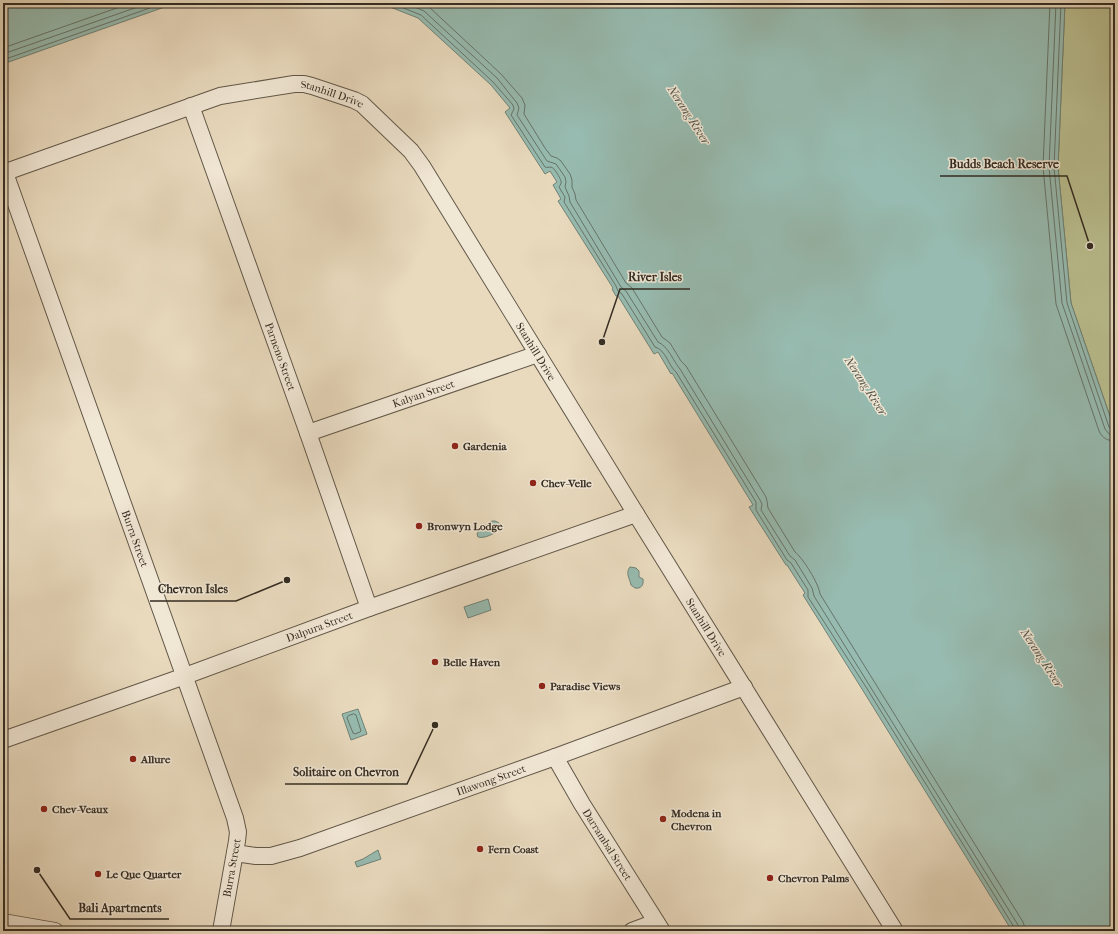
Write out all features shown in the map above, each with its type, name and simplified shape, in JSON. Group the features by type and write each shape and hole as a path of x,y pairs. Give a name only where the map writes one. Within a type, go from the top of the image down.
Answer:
{"street":[{"name":"Stanhill Drive","path":"4,173 225,95 300,84 312,86 362,104 411,151 418,160 895,931"},
{"name":"Parneno Street","path":"191,106 369,608"},
{"name":"Burra Street","path":"4,173 235,818 238,836 221,931"},
{"name":"Kalyan Street","path":"308,433 538,354"},
{"name":"Dalpura Street","path":"3,740 185,676 369,608 636,514"},
{"name":"Illawong Street","path":"235,853 264,857 284,853 555,757 744,687"},
{"name":"Darrambal Street","path":"555,757 582,804 659,927"},
{"path":"3,922 55,931"},
{"path":"632,931 659,927"}],"green space":[{"path":"1065,3 1115,3 1115,431 1071,303 1058,167"}],"water":[{"path":"3,3 176,3 3,64"},
{"name":"Nerang River","path":"380,3 1065,3 1058,167 1071,303 1115,431 1115,931 1012,931 803,595 805,593 749,507 753,505 672,373 671,374 658,352 654,354 618,296 616,296 612,289 613,288 558,201 561,199 553,185 557,182 550,171 545,174 505,112 510,108 491,85 418,18"},
{"path":"492,521 499,523 501,529 493,534 478,537 477,534 480,530"},
{"path":"630,567 636,568 639,571 639,577 643,579 642,586 635,588 631,585 628,574"},
{"path":"488,599 491,610 468,618 464,607"},
{"path":"358,709 367,734 351,740 342,714"},
{"path":"378,850 381,859 357,867 355,862"}],"place":[{"name":"Budds Beach Reserve","path":"1090,246"},
{"name":"River Isles","path":"602,342"},
{"name":"Gardenia","path":"455,446"},
{"name":"Chev-Velle","path":"533,483"},
{"name":"Bronwyn Lodge","path":"419,526"},
{"name":"Chevron Isles","path":"287,580"},
{"name":"Belle Haven","path":"435,662"},
{"name":"Paradise Views","path":"542,686"},
{"name":"Solitaire on Chevron","path":"435,725"},
{"name":"Allure","path":"133,759"},
{"name":"Chev-Veaux","path":"44,809"},
{"name":"Modena in Chevron","path":"663,819"},
{"name":"Fern Coast","path":"480,849"},
{"name":"Bali Apartments","path":"37,870"},
{"name":"Le Que Quarter","path":"98,874"},
{"name":"Chevron Palms","path":"770,878"}]}
